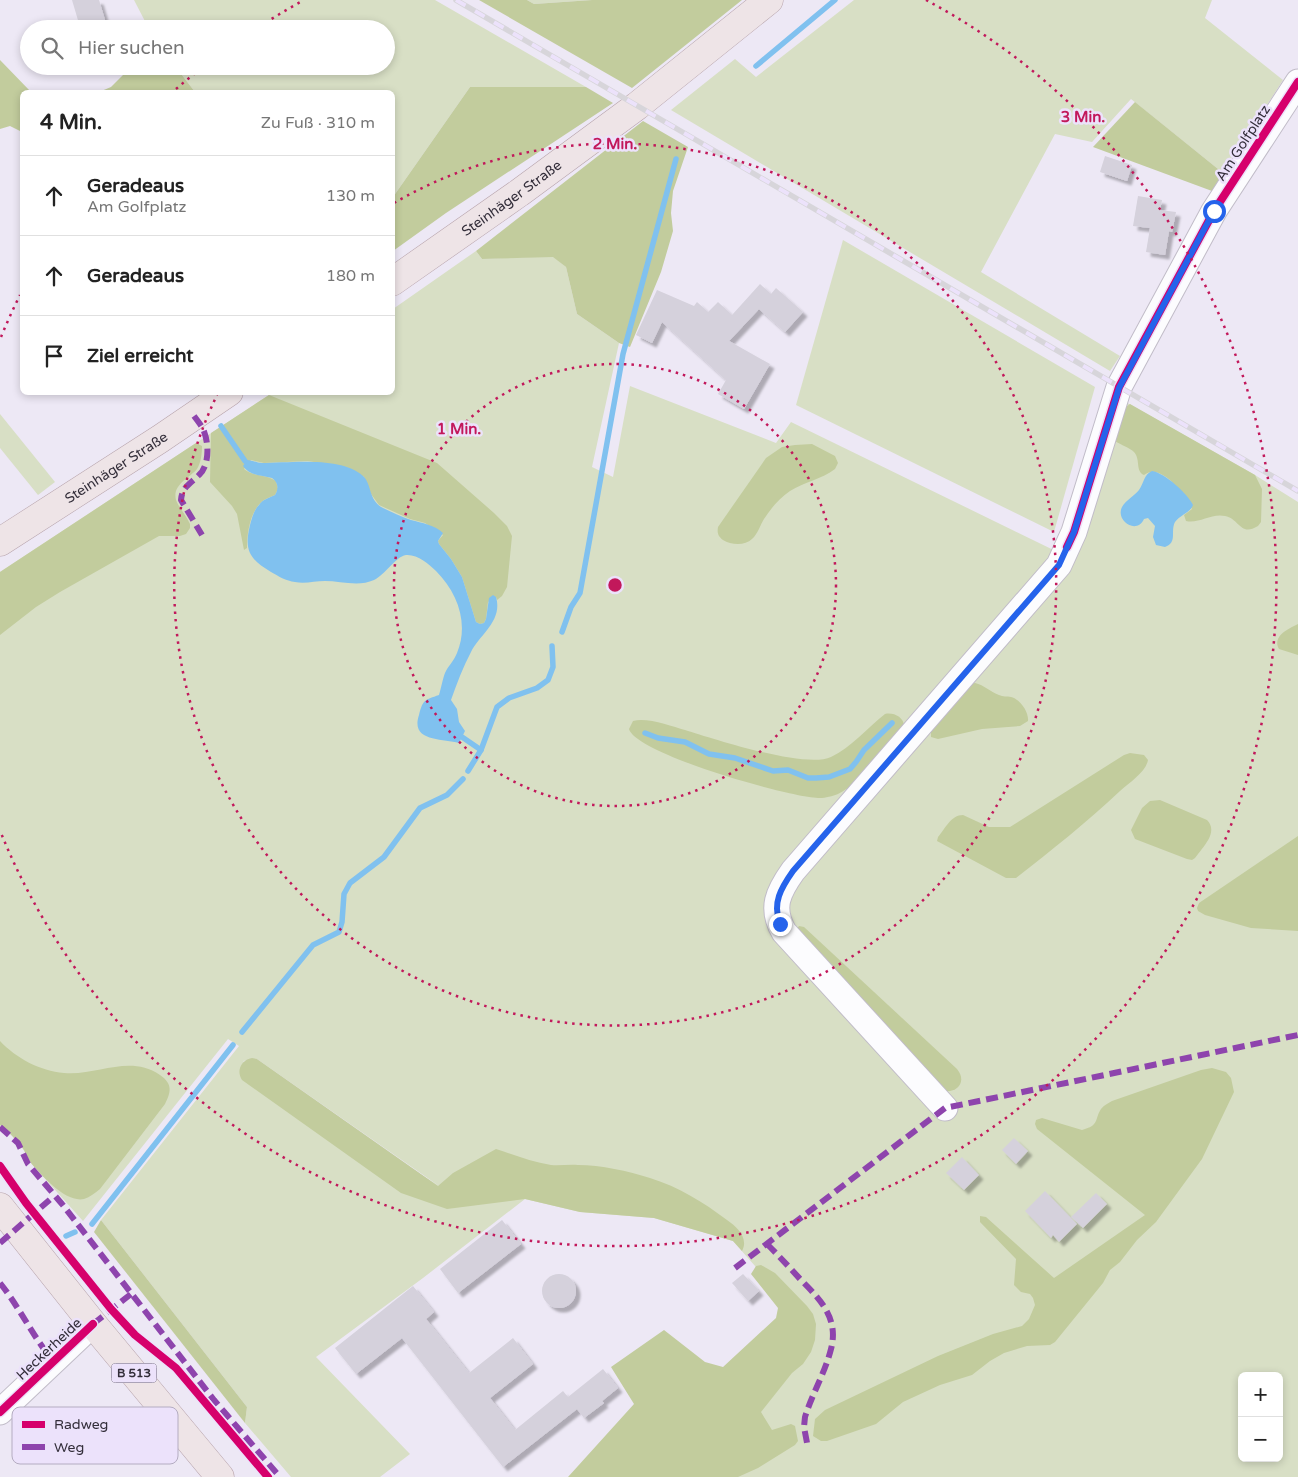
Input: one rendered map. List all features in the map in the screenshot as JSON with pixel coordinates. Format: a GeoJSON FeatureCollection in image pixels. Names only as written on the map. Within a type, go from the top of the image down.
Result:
{"type":"FeatureCollection","features":[{"type":"Feature","properties":{"kind":"main road","name":"Steinhäger Straße"},"geometry":{"type":"LineString","coordinates":[[395,280],[637,106],[769,0]]}},
{"type":"Feature","properties":{"kind":"main road","name":"Steinhäger Straße"},"geometry":{"type":"LineString","coordinates":[[0,542],[225,395]]}},
{"type":"Feature","properties":{"kind":"main road","name":"B 513"},"geometry":{"type":"LineString","coordinates":[[0,1207],[162,1407]]}},
{"type":"Feature","properties":{"kind":"main road","name":"B 513"},"geometry":{"type":"LineString","coordinates":[[178,1426],[220,1477]]}},
{"type":"Feature","properties":{"kind":"street","name":"Am Golfplatz"},"geometry":{"type":"LineString","coordinates":[[945,1108],[784,932],[777,917],[778,896],[793,871],[1059,565],[1074,532],[1119,388],[1214,211],[1298,82]]}},
{"type":"Feature","properties":{"kind":"street","name":"Heckerheide"},"geometry":{"type":"LineString","coordinates":[[0,1412],[93,1324]]}},
{"type":"Feature","properties":{"kind":"green space"},"geometry":{"type":"Polygon","coordinates":[[[134,0],[435,0],[586,87],[470,87],[395,194],[395,90],[193,90],[182,75],[395,75],[395,20],[144,20],[134,0]]]}},
{"type":"Feature","properties":{"kind":"green space"},"geometry":{"type":"Polygon","coordinates":[[[479,0],[527,0],[534,4],[592,0],[742,0],[632,88],[479,0]]]}},
{"type":"Feature","properties":{"kind":"green space"},"geometry":{"type":"Polygon","coordinates":[[[527,0],[592,0],[534,4],[527,0]]]}},
{"type":"Feature","properties":{"kind":"green space"},"geometry":{"type":"Polygon","coordinates":[[[854,0],[1212,0],[1205,18],[1283,80],[1223,173],[1131,99],[1092,142],[1055,134],[981,272],[1120,356],[1110,371],[671,110],[735,59],[756,77],[854,0]]]}},
{"type":"Feature","properties":{"kind":"green space"},"geometry":{"type":"Polygon","coordinates":[[[0,60],[29,90],[20,90],[20,131],[10,126],[0,129],[0,60]]]}},
{"type":"Feature","properties":{"kind":"green space"},"geometry":{"type":"Polygon","coordinates":[[[123,75],[182,75],[193,90],[104,90],[111,87],[123,75]]]}},
{"type":"Feature","properties":{"kind":"green space"},"geometry":{"type":"Polygon","coordinates":[[[470,87],[586,87],[613,103],[446,213],[395,250],[395,194],[470,87]]]}},
{"type":"Feature","properties":{"kind":"green space"},"geometry":{"type":"Polygon","coordinates":[[[1135,102],[1223,173],[1212,191],[1093,147],[1135,102]]]}},
{"type":"Feature","properties":{"kind":"green space"},"geometry":{"type":"Polygon","coordinates":[[[643,121],[688,147],[673,191],[671,213],[673,231],[661,272],[630,347],[619,343],[577,314],[566,267],[553,257],[482,259],[476,251],[643,121]]]}},
{"type":"Feature","properties":{"kind":"green space"},"geometry":{"type":"Polygon","coordinates":[[[843,240],[1095,387],[1054,532],[796,405],[843,240]]]}},
{"type":"Feature","properties":{"kind":"green space"},"geometry":{"type":"Polygon","coordinates":[[[476,251],[482,259],[553,256],[566,267],[577,314],[619,343],[592,467],[613,477],[630,386],[776,443],[791,422],[1072,559],[1124,401],[1255,475],[1298,502],[1298,1477],[667,1477],[798,1353],[770,1283],[733,1241],[654,1218],[580,1212],[525,1199],[423,1278],[316,1357],[410,1454],[380,1477],[291,1477],[245,1423],[247,1407],[101,1220],[239,1046],[228,1039],[83,1221],[30,1162],[13,1136],[0,1125],[0,572],[269,395],[395,395],[395,308],[476,251]],[[257,1059],[243,1061],[439,1186],[257,1059]]]}},
{"type":"Feature","properties":{"kind":"green space"},"geometry":{"type":"Polygon","coordinates":[[[269,395],[437,463],[507,526],[512,536],[507,587],[502,596],[497,600],[496,597],[488,602],[484,623],[476,622],[462,577],[439,544],[438,541],[443,535],[425,523],[410,519],[379,505],[371,494],[364,477],[348,468],[308,461],[264,463],[251,460],[244,469],[276,481],[278,489],[275,495],[264,500],[255,510],[249,529],[247,548],[244,550],[237,514],[210,482],[211,433],[269,395]]]}},
{"type":"Feature","properties":{"kind":"green space"},"geometry":{"type":"Polygon","coordinates":[[[1130,404],[1255,475],[1262,489],[1261,522],[1258,526],[1247,530],[1234,520],[1220,515],[1191,522],[1186,521],[1184,515],[1192,509],[1172,482],[1161,474],[1149,472],[1144,475],[1141,473],[1134,452],[1115,441],[1121,411],[1130,404]]]}},
{"type":"Feature","properties":{"kind":"green space"},"geometry":{"type":"Polygon","coordinates":[[[0,414],[55,482],[38,495],[0,448],[0,414]]]}},
{"type":"Feature","properties":{"kind":"green space"},"geometry":{"type":"Polygon","coordinates":[[[196,443],[202,446],[197,469],[182,482],[175,494],[177,503],[190,524],[186,534],[180,536],[159,536],[60,592],[36,607],[0,635],[0,572],[196,443]]]}},
{"type":"Feature","properties":{"kind":"green space"},"geometry":{"type":"Polygon","coordinates":[[[812,444],[835,456],[838,463],[835,469],[790,491],[776,503],[756,535],[749,541],[742,544],[734,544],[721,539],[718,534],[718,527],[766,458],[782,447],[812,444]]]}},
{"type":"Feature","properties":{"kind":"green space"},"geometry":{"type":"Polygon","coordinates":[[[1298,624],[1298,655],[1279,649],[1277,644],[1279,637],[1298,624]]]}},
{"type":"Feature","properties":{"kind":"green space"},"geometry":{"type":"Polygon","coordinates":[[[975,683],[1000,696],[1018,700],[1025,710],[1028,721],[1020,726],[982,729],[938,739],[931,737],[931,731],[970,684],[975,683]]]}},
{"type":"Feature","properties":{"kind":"green space"},"geometry":{"type":"Polygon","coordinates":[[[885,714],[898,716],[904,723],[904,726],[856,782],[838,794],[822,798],[779,791],[685,762],[638,739],[629,729],[633,721],[652,721],[759,751],[781,756],[818,760],[838,753],[885,714]]]}},
{"type":"Feature","properties":{"kind":"green space"},"geometry":{"type":"Polygon","coordinates":[[[1130,753],[1144,755],[1148,760],[1141,773],[1082,825],[1016,878],[1006,878],[937,841],[938,837],[955,817],[963,815],[989,827],[1010,827],[1130,753]]]}},
{"type":"Feature","properties":{"kind":"green space"},"geometry":{"type":"Polygon","coordinates":[[[1160,800],[1207,820],[1210,825],[1211,834],[1192,860],[1135,839],[1131,830],[1142,808],[1150,801],[1160,800]]]}},
{"type":"Feature","properties":{"kind":"green space"},"geometry":{"type":"Polygon","coordinates":[[[1298,836],[1298,931],[1251,928],[1205,915],[1198,911],[1199,903],[1298,836]]]}},
{"type":"Feature","properties":{"kind":"green space"},"geometry":{"type":"Polygon","coordinates":[[[799,926],[804,927],[957,1069],[960,1073],[961,1082],[957,1088],[944,1091],[796,930],[799,926]]]}},
{"type":"Feature","properties":{"kind":"green space"},"geometry":{"type":"Polygon","coordinates":[[[0,1041],[13,1053],[29,1063],[46,1070],[77,1073],[113,1067],[137,1066],[160,1075],[169,1085],[169,1096],[165,1104],[100,1189],[90,1196],[84,1199],[77,1199],[62,1193],[41,1175],[19,1144],[0,1125],[0,1041]]]}},
{"type":"Feature","properties":{"kind":"green space"},"geometry":{"type":"Polygon","coordinates":[[[252,1058],[257,1059],[438,1186],[453,1173],[496,1149],[551,1165],[605,1167],[650,1178],[690,1196],[709,1207],[738,1229],[743,1237],[744,1246],[742,1251],[733,1241],[654,1218],[580,1212],[525,1199],[447,1209],[401,1193],[242,1080],[239,1073],[242,1063],[252,1058]]]}},
{"type":"Feature","properties":{"kind":"green space"},"geometry":{"type":"Polygon","coordinates":[[[1212,1068],[1226,1072],[1231,1078],[1234,1092],[1202,1159],[1156,1222],[1137,1240],[1120,1262],[1110,1270],[1103,1283],[1055,1342],[1050,1345],[1027,1346],[1004,1353],[972,1375],[940,1385],[903,1402],[876,1424],[827,1441],[821,1441],[813,1436],[815,1419],[825,1410],[938,1356],[993,1334],[1022,1326],[1029,1319],[1035,1305],[1030,1294],[1021,1292],[1014,1285],[1016,1259],[980,1222],[980,1216],[986,1217],[1054,1278],[1145,1215],[1037,1129],[1036,1120],[1042,1118],[1082,1130],[1092,1126],[1096,1122],[1101,1109],[1112,1101],[1201,1070],[1212,1068]]]}},
{"type":"Feature","properties":{"kind":"green space"},"geometry":{"type":"Polygon","coordinates":[[[101,1220],[247,1407],[245,1423],[94,1232],[101,1220]]]}},
{"type":"Feature","properties":{"kind":"green space"},"geometry":{"type":"Polygon","coordinates":[[[761,1265],[775,1273],[807,1306],[813,1314],[816,1324],[815,1340],[811,1352],[803,1364],[792,1373],[761,1412],[772,1430],[791,1424],[795,1426],[798,1441],[795,1445],[758,1468],[738,1477],[568,1477],[634,1404],[611,1367],[664,1330],[705,1362],[723,1367],[776,1318],[778,1308],[751,1274],[756,1266],[761,1265]]]}},
{"type":"Feature","properties":{"kind":"water"},"geometry":{"type":"Polygon","coordinates":[[[247,460],[262,463],[329,463],[353,470],[366,479],[372,496],[378,505],[411,520],[432,526],[443,533],[438,541],[439,544],[462,577],[476,622],[484,623],[489,598],[493,595],[496,597],[497,606],[494,620],[471,652],[451,700],[457,709],[459,722],[465,731],[459,743],[429,737],[419,730],[417,724],[423,703],[439,695],[445,673],[456,656],[460,642],[462,631],[459,609],[444,580],[426,563],[410,555],[402,556],[378,578],[362,583],[325,581],[299,583],[271,572],[253,558],[248,547],[248,534],[256,509],[262,501],[275,495],[277,486],[272,478],[249,472],[243,466],[247,460]]]}},
{"type":"Feature","properties":{"kind":"water"},"geometry":{"type":"Polygon","coordinates":[[[1152,471],[1175,485],[1193,505],[1190,510],[1175,522],[1173,540],[1165,547],[1156,545],[1153,537],[1155,526],[1148,518],[1144,519],[1137,526],[1132,526],[1124,521],[1121,512],[1122,507],[1139,490],[1146,476],[1152,471]]]}},
{"type":"Feature","properties":{"kind":"building"},"geometry":{"type":"Polygon","coordinates":[[[72,0],[99,0],[105,20],[78,20],[72,0]]]}},
{"type":"Feature","properties":{"kind":"building"},"geometry":{"type":"Polygon","coordinates":[[[1105,156],[1132,165],[1127,181],[1100,172],[1105,156]]]}},
{"type":"Feature","properties":{"kind":"building"},"geometry":{"type":"Polygon","coordinates":[[[1138,196],[1162,200],[1160,210],[1176,212],[1172,232],[1169,231],[1165,255],[1146,252],[1150,228],[1133,226],[1138,196]]]}},
{"type":"Feature","properties":{"kind":"building"},"geometry":{"type":"Polygon","coordinates":[[[760,284],[771,294],[776,288],[803,312],[785,332],[759,309],[729,341],[770,364],[744,409],[718,394],[726,380],[662,322],[652,343],[636,335],[657,290],[694,306],[697,302],[708,312],[718,302],[732,315],[760,284]]]}},
{"type":"Feature","properties":{"kind":"building"},"geometry":{"type":"Polygon","coordinates":[[[1014,1138],[1028,1151],[1016,1164],[1002,1150],[1014,1138]]]}},
{"type":"Feature","properties":{"kind":"building"},"geometry":{"type":"Polygon","coordinates":[[[962,1157],[979,1175],[964,1190],[946,1173],[962,1157]]]}},
{"type":"Feature","properties":{"kind":"building"},"geometry":{"type":"Polygon","coordinates":[[[1045,1191],[1077,1224],[1059,1242],[1053,1235],[1051,1238],[1025,1211],[1045,1191]]]}},
{"type":"Feature","properties":{"kind":"building"},"geometry":{"type":"Polygon","coordinates":[[[1096,1193],[1107,1204],[1083,1228],[1071,1217],[1096,1193]]]}},
{"type":"Feature","properties":{"kind":"building"},"geometry":{"type":"Polygon","coordinates":[[[502,1220],[521,1244],[458,1293],[440,1269],[502,1220]]]}},
{"type":"Feature","properties":{"kind":"building"},"geometry":{"type":"Polygon","coordinates":[[[559,1274],[571,1279],[576,1291],[571,1303],[559,1308],[547,1303],[542,1291],[547,1279],[559,1274]]]}},
{"type":"Feature","properties":{"kind":"building"},"geometry":{"type":"Polygon","coordinates":[[[743,1274],[759,1291],[748,1301],[732,1283],[743,1274]]]}},
{"type":"Feature","properties":{"kind":"building"},"geometry":{"type":"Polygon","coordinates":[[[413,1286],[434,1312],[426,1319],[469,1373],[513,1338],[533,1364],[490,1398],[515,1430],[563,1391],[568,1397],[603,1369],[618,1388],[602,1401],[604,1403],[584,1418],[577,1409],[503,1467],[402,1338],[356,1374],[335,1348],[413,1286]]]}},
{"type":"Feature","properties":{"kind":"waterway"},"geometry":{"type":"LineString","coordinates":[[756,66],[835,0]]}},
{"type":"Feature","properties":{"kind":"waterway"},"geometry":{"type":"LineString","coordinates":[[562,632],[571,607],[580,593],[623,354],[676,159]]}},
{"type":"Feature","properties":{"kind":"waterway"},"geometry":{"type":"LineString","coordinates":[[221,426],[245,461]]}},
{"type":"Feature","properties":{"kind":"waterway"},"geometry":{"type":"LineString","coordinates":[[468,771],[481,750],[497,707],[509,698],[537,688],[548,680],[553,667],[552,646]]}},
{"type":"Feature","properties":{"kind":"waterway"},"geometry":{"type":"LineString","coordinates":[[645,733],[658,738],[685,742],[709,754],[735,758],[773,771],[788,770],[808,778],[816,778],[829,777],[850,769],[864,750],[892,723]]}},
{"type":"Feature","properties":{"kind":"waterway"},"geometry":{"type":"LineString","coordinates":[[462,737],[481,750]]}},
{"type":"Feature","properties":{"kind":"waterway"},"geometry":{"type":"LineString","coordinates":[[242,1032],[313,945],[339,932],[342,922],[344,894],[350,883],[384,857],[420,808],[447,795],[463,779]]}},
{"type":"Feature","properties":{"kind":"waterway"},"geometry":{"type":"LineString","coordinates":[[92,1224],[233,1045]]}},
{"type":"Feature","properties":{"kind":"waterway"},"geometry":{"type":"LineString","coordinates":[[66,1236],[75,1232]]}},
{"type":"Feature","properties":{"kind":"railway"},"geometry":{"type":"LineString","coordinates":[[456,0],[1298,491]]}},
{"type":"Feature","properties":{"kind":"marked path"},"geometry":{"type":"LineString","coordinates":[[194,416],[205,434],[207,459],[203,471],[185,489],[181,500],[202,535]]}},
{"type":"Feature","properties":{"kind":"marked path"},"geometry":{"type":"LineString","coordinates":[[735,1268],[945,1108],[1298,1035]]}},
{"type":"Feature","properties":{"kind":"marked path"},"geometry":{"type":"LineString","coordinates":[[0,1127],[18,1143],[28,1164],[62,1204],[214,1400],[280,1477]]}},
{"type":"Feature","properties":{"kind":"marked path"},"geometry":{"type":"LineString","coordinates":[[0,1243],[54,1196]]}},
{"type":"Feature","properties":{"kind":"marked path"},"geometry":{"type":"LineString","coordinates":[[767,1244],[821,1303],[830,1319],[832,1328],[831,1349],[805,1417],[804,1427],[808,1448]]}},
{"type":"Feature","properties":{"kind":"marked path"},"geometry":{"type":"LineString","coordinates":[[0,1283],[54,1362]]}},
{"type":"Feature","properties":{"kind":"marked path"},"geometry":{"type":"LineString","coordinates":[[93,1324],[131,1294]]}},
{"type":"Feature","properties":{"kind":"cycle path"},"geometry":{"type":"LineString","coordinates":[[1067,547],[1074,532],[1119,387],[1214,211],[1298,82]]}},
{"type":"Feature","properties":{"kind":"cycle path"},"geometry":{"type":"LineString","coordinates":[[0,1166],[26,1203],[111,1309],[135,1335],[176,1368],[268,1477]]}},
{"type":"Feature","properties":{"kind":"cycle path"},"geometry":{"type":"LineString","coordinates":[[0,1412],[93,1324]]}},
{"type":"Feature","properties":{"kind":"route"},"geometry":{"type":"LineString","coordinates":[[780,924],[776,911],[778,896],[786,880],[1059,565],[1074,532],[1119,388],[1214,211]]}}]}
